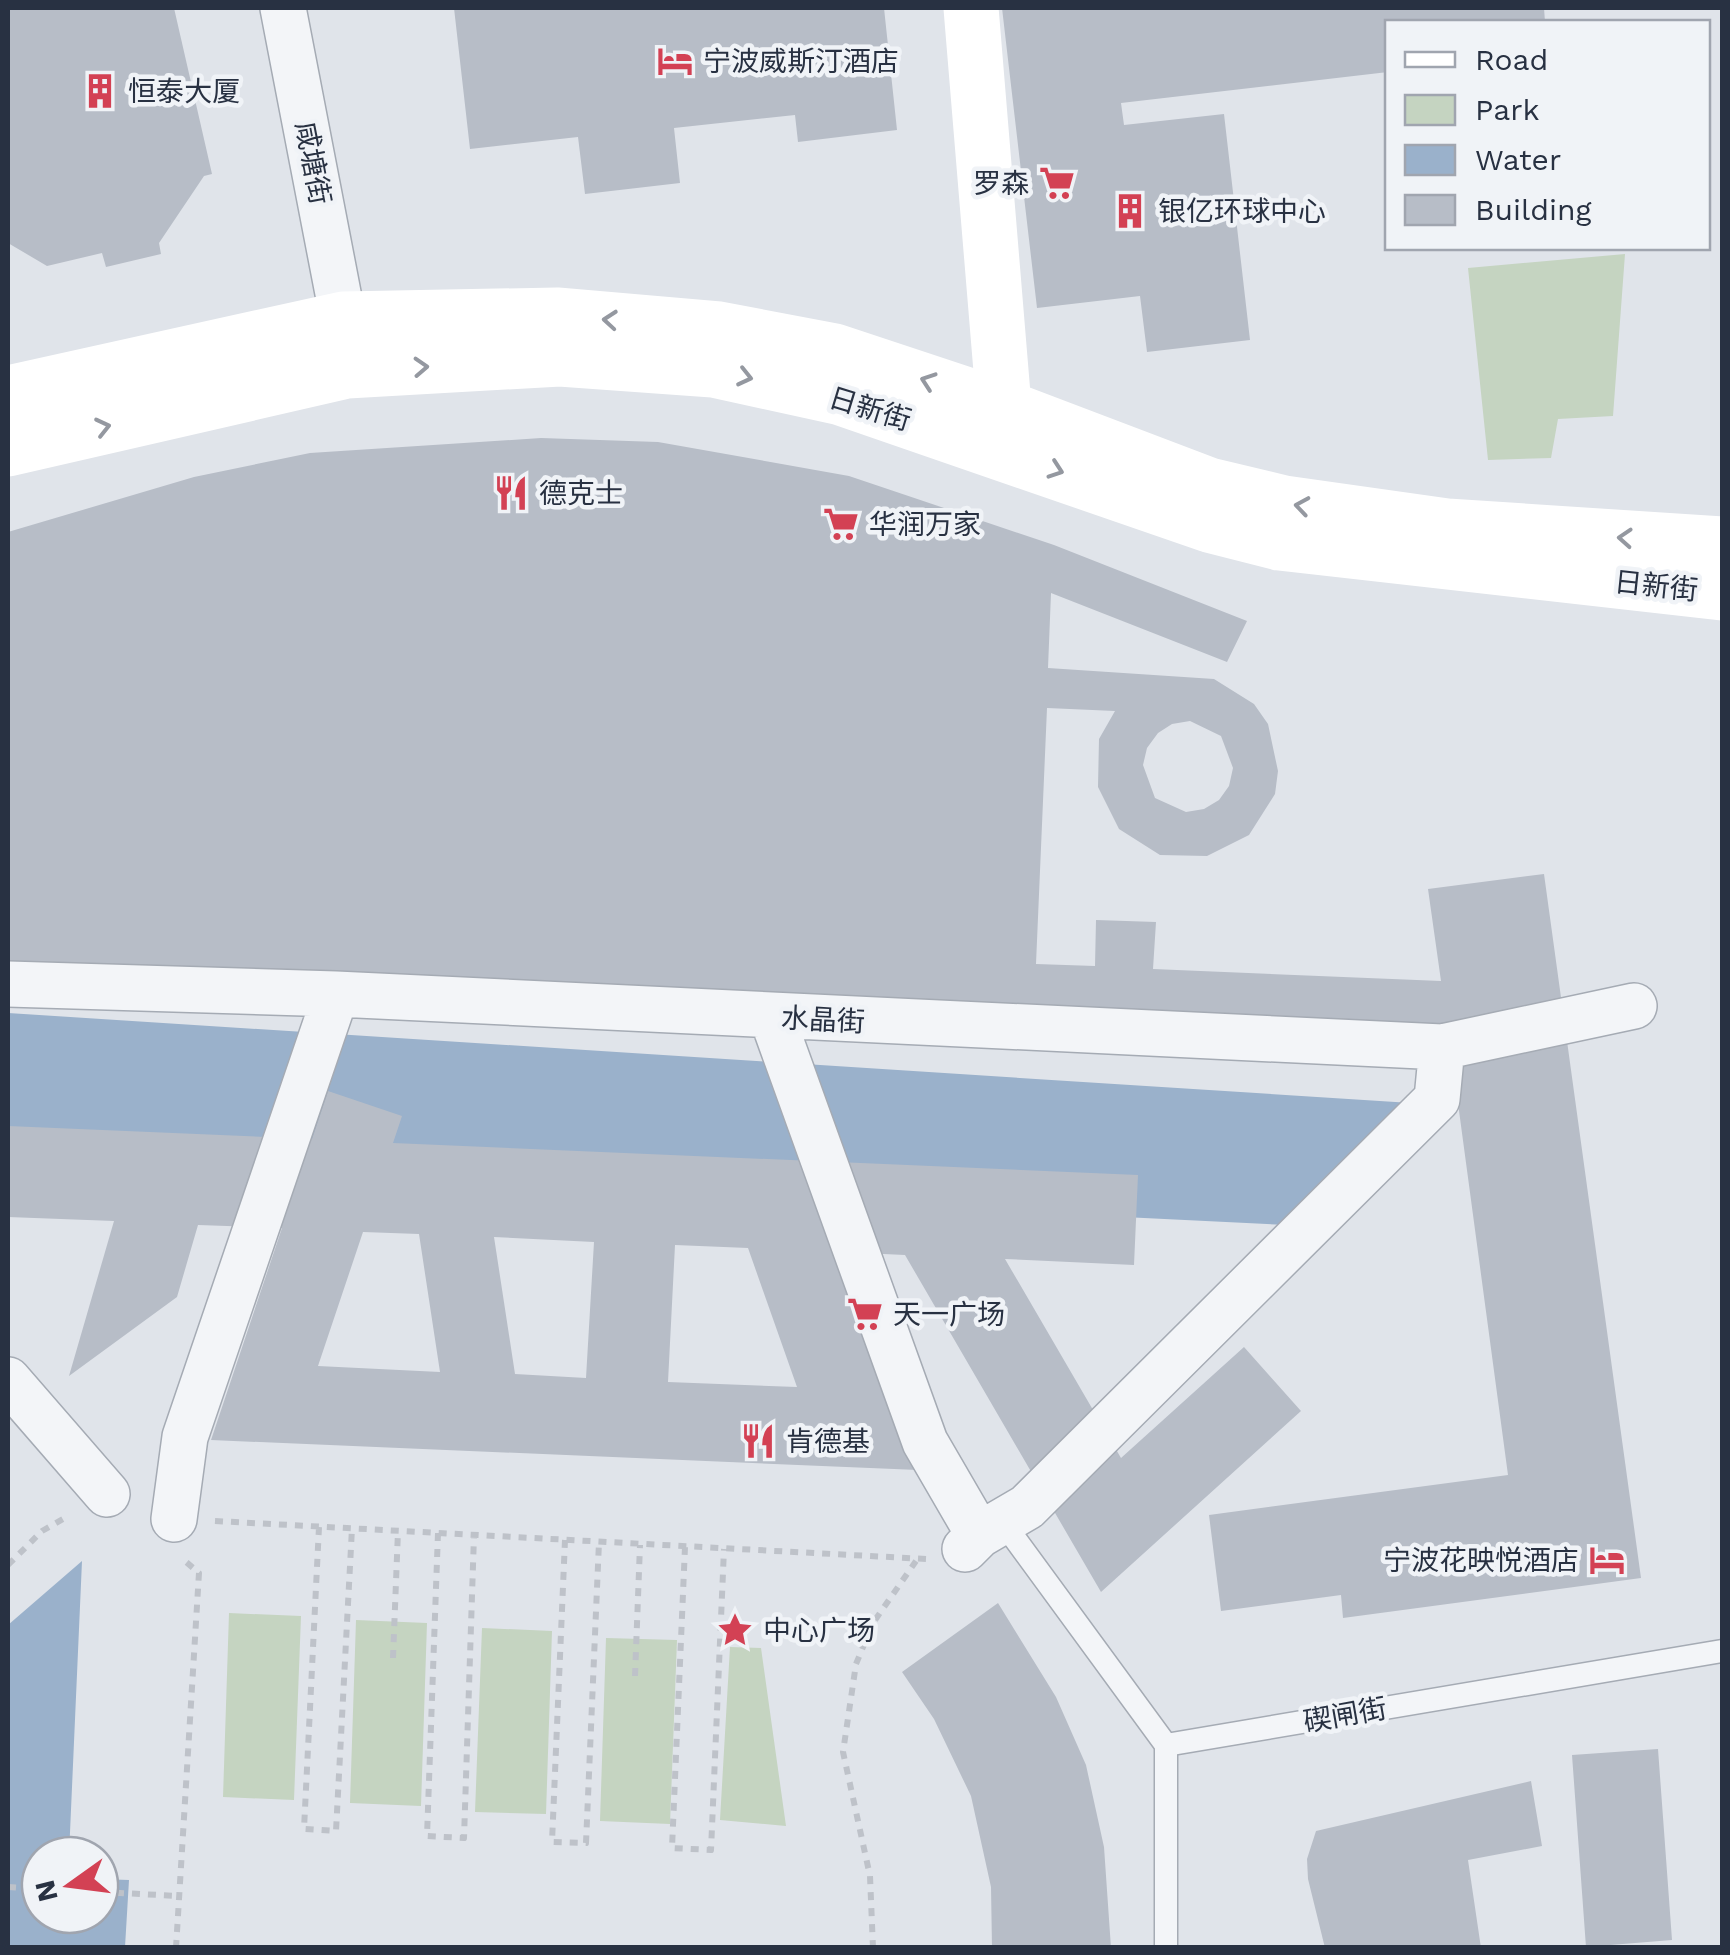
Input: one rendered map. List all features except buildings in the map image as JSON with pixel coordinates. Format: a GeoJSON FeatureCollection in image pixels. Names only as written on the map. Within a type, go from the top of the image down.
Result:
{"type":"FeatureCollection","features":[{"type":"Feature","properties":{"kind":"street","name":"咸塘街"},"geometry":{"type":"LineString","coordinates":[[283,8],[342,320]]}},
{"type":"Feature","properties":{"kind":"street"},"geometry":{"type":"LineString","coordinates":[[970,8],[1004,408]]}},
{"type":"Feature","properties":{"kind":"street","name":"日新街"},"geometry":{"type":"LineString","coordinates":[[8,393],[342,320],[557,315],[719,329],[835,351],[1004,408],[1209,485],[1284,503],[1447,526],[1722,544]]}},
{"type":"Feature","properties":{"kind":"street","name":"日新街"},"geometry":{"type":"LineString","coordinates":[[8,449],[347,371],[560,359],[713,370],[841,398],[1209,525],[1279,544],[1722,593]]}},
{"type":"Feature","properties":{"kind":"street","name":"水晶街"},"geometry":{"type":"LineString","coordinates":[[8,984],[330,1011],[780,1038],[1442,1047],[1634,1006]]}},
{"type":"Feature","properties":{"kind":"street"},"geometry":{"type":"LineString","coordinates":[[174,1535],[185,1437],[330,1011]]}},
{"type":"Feature","properties":{"kind":"street"},"geometry":{"type":"LineString","coordinates":[[780,1038],[926,1442],[982,1535],[1027,1507],[1438,1099],[1442,1047]]}},
{"type":"Feature","properties":{"kind":"street"},"geometry":{"type":"LineString","coordinates":[[8,1380],[107,1494]]}},
{"type":"Feature","properties":{"kind":"lane"},"geometry":{"type":"LineString","coordinates":[[982,1535],[1166,1745],[1166,1948]]}},
{"type":"Feature","properties":{"kind":"lane","name":"碶闸街"},"geometry":{"type":"LineString","coordinates":[[1166,1745],[1722,1651]]}},
{"type":"Feature","properties":{"kind":"path"},"geometry":{"type":"LineString","coordinates":[[318,1527],[304,1830],[336,1831],[352,1528]]}},
{"type":"Feature","properties":{"kind":"path"},"geometry":{"type":"LineString","coordinates":[[174,1535],[352,1528],[916,1561],[872,1623],[856,1664],[843,1752],[870,1876],[873,1948]]}},
{"type":"Feature","properties":{"kind":"path"},"geometry":{"type":"LineString","coordinates":[[394,1658],[398,1531]]}},
{"type":"Feature","properties":{"kind":"path"},"geometry":{"type":"LineString","coordinates":[[438,1534],[427,1836],[464,1838],[474,1535]]}},
{"type":"Feature","properties":{"kind":"path"},"geometry":{"type":"LineString","coordinates":[[174,1535],[200,1574],[176,1948]]}},
{"type":"Feature","properties":{"kind":"path"},"geometry":{"type":"LineString","coordinates":[[565,1540],[552,1842],[586,1843],[599,1542]]}},
{"type":"Feature","properties":{"kind":"path"},"geometry":{"type":"LineString","coordinates":[[635,1676],[640,1544]]}},
{"type":"Feature","properties":{"kind":"path"},"geometry":{"type":"LineString","coordinates":[[685,1548],[672,1848],[712,1850],[724,1550]]}},
{"type":"Feature","properties":{"kind":"path"},"geometry":{"type":"LineString","coordinates":[[120,1893],[179,1896]]}},
{"type":"Feature","properties":{"kind":"green space"},"geometry":{"type":"Polygon","coordinates":[[[1625,254],[1613,416],[1558,419],[1551,458],[1488,460],[1468,268],[1625,254]]]}},
{"type":"Feature","properties":{"kind":"green space"},"geometry":{"type":"Polygon","coordinates":[[[229,1613],[301,1616],[294,1800],[223,1797],[229,1613]]]}},
{"type":"Feature","properties":{"kind":"green space"},"geometry":{"type":"Polygon","coordinates":[[[356,1620],[427,1623],[421,1806],[350,1803],[356,1620]]]}},
{"type":"Feature","properties":{"kind":"green space"},"geometry":{"type":"Polygon","coordinates":[[[482,1628],[552,1631],[546,1814],[475,1812],[482,1628]]]}},
{"type":"Feature","properties":{"kind":"green space"},"geometry":{"type":"Polygon","coordinates":[[[606,1638],[677,1640],[670,1824],[600,1821],[606,1638]]]}},
{"type":"Feature","properties":{"kind":"green space"},"geometry":{"type":"Polygon","coordinates":[[[730,1647],[761,1648],[786,1826],[720,1820],[730,1647]]]}},
{"type":"Feature","properties":{"kind":"water"},"geometry":{"type":"Polygon","coordinates":[[[8,1013],[1411,1103],[1288,1225],[8,1163],[8,1013]]]}},
{"type":"Feature","properties":{"kind":"water"},"geometry":{"type":"Polygon","coordinates":[[[82,1561],[70,1835],[20,1835],[20,1935],[120,1935],[120,1880],[129,1880],[125,1947],[8,1947],[8,1625],[82,1561]]]}},
{"type":"Feature","properties":{"kind":"place","name":"宁波威斯汀酒店"},"geometry":{"type":"Point","coordinates":[675,61]}},
{"type":"Feature","properties":{"kind":"place","name":"恒泰大厦"},"geometry":{"type":"Point","coordinates":[100,91]}},
{"type":"Feature","properties":{"kind":"place","name":"罗森"},"geometry":{"type":"Point","coordinates":[1057,183]}},
{"type":"Feature","properties":{"kind":"place","name":"银亿环球中心"},"geometry":{"type":"Point","coordinates":[1130,211]}},
{"type":"Feature","properties":{"kind":"place","name":"德克士"},"geometry":{"type":"Point","coordinates":[511,493]}},
{"type":"Feature","properties":{"kind":"place","name":"华润万家"},"geometry":{"type":"Point","coordinates":[841,524]}},
{"type":"Feature","properties":{"kind":"place","name":"天一广场"},"geometry":{"type":"Point","coordinates":[865,1314]}},
{"type":"Feature","properties":{"kind":"place","name":"肯德基"},"geometry":{"type":"Point","coordinates":[758,1441]}},
{"type":"Feature","properties":{"kind":"place","name":"宁波花映悦酒店"},"geometry":{"type":"Point","coordinates":[1607,1560]}},
{"type":"Feature","properties":{"kind":"place","name":"中心广场"},"geometry":{"type":"Point","coordinates":[735,1630]}}]}
